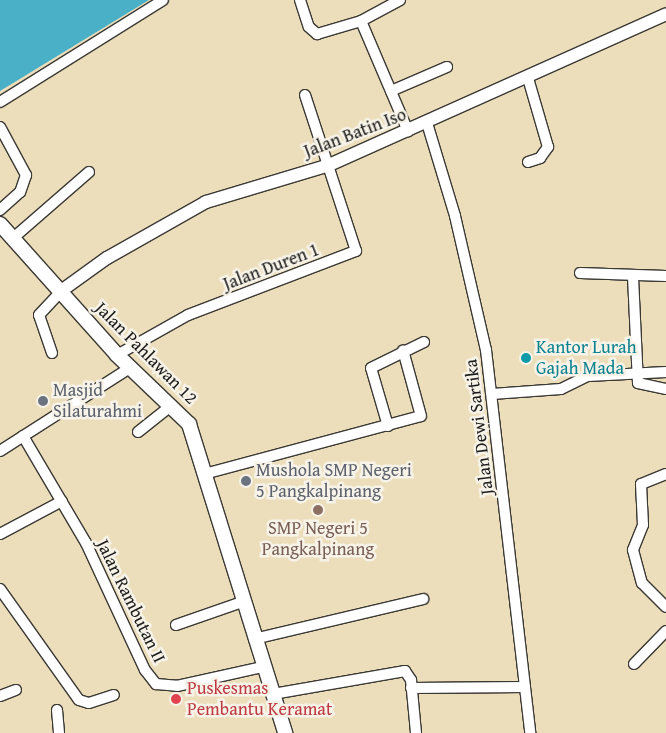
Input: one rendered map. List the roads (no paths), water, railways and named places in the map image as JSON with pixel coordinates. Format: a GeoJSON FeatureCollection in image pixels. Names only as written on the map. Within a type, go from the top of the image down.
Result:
{"type":"FeatureCollection","features":[{"type":"Feature","properties":{"kind":"main road","name":"Jalan Pahlawan 12"},"geometry":{"type":"LineString","coordinates":[[0,224],[61,290],[117,355],[172,405],[192,429],[208,473],[242,602],[285,733]]}},
{"type":"Feature","properties":{"kind":"street"},"geometry":{"type":"LineString","coordinates":[[0,102],[163,0]]}},
{"type":"Feature","properties":{"kind":"street"},"geometry":{"type":"LineString","coordinates":[[300,0],[309,27],[317,34],[361,21],[400,0]]}},
{"type":"Feature","properties":{"kind":"street","name":"Jalan Batin Iso"},"geometry":{"type":"LineString","coordinates":[[61,290],[106,258],[206,202],[329,165],[528,78],[666,14]]}},
{"type":"Feature","properties":{"kind":"street"},"geometry":{"type":"LineString","coordinates":[[361,21],[408,131]]}},
{"type":"Feature","properties":{"kind":"street"},"geometry":{"type":"LineString","coordinates":[[391,91],[447,67]]}},
{"type":"Feature","properties":{"kind":"street"},"geometry":{"type":"LineString","coordinates":[[528,78],[548,147],[540,158],[528,162]]}},
{"type":"Feature","properties":{"kind":"street","name":"Jalan Duren 1"},"geometry":{"type":"LineString","coordinates":[[117,355],[188,315],[353,254],[357,244],[305,95]]}},
{"type":"Feature","properties":{"kind":"street","name":"Jalan Dewi Sartika"},"geometry":{"type":"LineString","coordinates":[[426,123],[472,279],[492,394],[530,733]]}},
{"type":"Feature","properties":{"kind":"street"},"geometry":{"type":"LineString","coordinates":[[0,127],[26,175],[20,192],[0,210]]}},
{"type":"Feature","properties":{"kind":"street"},"geometry":{"type":"LineString","coordinates":[[12,239],[89,172]]}},
{"type":"Feature","properties":{"kind":"street"},"geometry":{"type":"LineString","coordinates":[[580,274],[633,277],[666,276]]}},
{"type":"Feature","properties":{"kind":"street"},"geometry":{"type":"LineString","coordinates":[[633,277],[636,373],[640,386],[666,389]]}},
{"type":"Feature","properties":{"kind":"street"},"geometry":{"type":"LineString","coordinates":[[52,353],[39,315],[61,290]]}},
{"type":"Feature","properties":{"kind":"street"},"geometry":{"type":"LineString","coordinates":[[388,426],[371,368],[403,350],[424,342]]}},
{"type":"Feature","properties":{"kind":"street"},"geometry":{"type":"LineString","coordinates":[[208,473],[388,426],[421,415],[403,350]]}},
{"type":"Feature","properties":{"kind":"street"},"geometry":{"type":"LineString","coordinates":[[1,447],[23,436],[130,368]]}},
{"type":"Feature","properties":{"kind":"street"},"geometry":{"type":"LineString","coordinates":[[492,394],[561,389],[588,376],[666,372]]}},
{"type":"Feature","properties":{"kind":"street"},"geometry":{"type":"LineString","coordinates":[[138,432],[172,405]]}},
{"type":"Feature","properties":{"kind":"street","name":"Jalan Rambutan II"},"geometry":{"type":"LineString","coordinates":[[23,436],[62,501],[156,684],[177,686],[263,667]]}},
{"type":"Feature","properties":{"kind":"street"},"geometry":{"type":"LineString","coordinates":[[666,474],[641,484],[644,525],[633,550],[642,582],[666,607]]}},
{"type":"Feature","properties":{"kind":"street"},"geometry":{"type":"LineString","coordinates":[[0,534],[62,501]]}},
{"type":"Feature","properties":{"kind":"street"},"geometry":{"type":"LineString","coordinates":[[0,589],[79,700],[89,703],[114,695]]}},
{"type":"Feature","properties":{"kind":"street"},"geometry":{"type":"LineString","coordinates":[[254,640],[423,599]]}},
{"type":"Feature","properties":{"kind":"street"},"geometry":{"type":"LineString","coordinates":[[176,625],[242,602]]}},
{"type":"Feature","properties":{"kind":"street"},"geometry":{"type":"LineString","coordinates":[[634,664],[666,631]]}},
{"type":"Feature","properties":{"kind":"street"},"geometry":{"type":"LineString","coordinates":[[273,694],[401,671],[410,676],[416,733]]}},
{"type":"Feature","properties":{"kind":"street"},"geometry":{"type":"LineString","coordinates":[[411,688],[525,687]]}},
{"type":"Feature","properties":{"kind":"street"},"geometry":{"type":"LineString","coordinates":[[0,696],[16,690]]}},
{"type":"Feature","properties":{"kind":"street"},"geometry":{"type":"LineString","coordinates":[[57,710],[59,733]]}},
{"type":"Feature","properties":{"kind":"water"},"geometry":{"type":"Polygon","coordinates":[[[0,0],[149,0],[0,91],[0,0]]]}},
{"type":"Feature","properties":{"kind":"place","name":"Kantor Lurah Gajah Mada"},"geometry":{"type":"Point","coordinates":[526,358]}},
{"type":"Feature","properties":{"kind":"place","name":"Masjid Silaturahmi"},"geometry":{"type":"Point","coordinates":[43,401]}},
{"type":"Feature","properties":{"kind":"place","name":"Mushola SMP Negeri 5 Pangkalpinang"},"geometry":{"type":"Point","coordinates":[246,481]}},
{"type":"Feature","properties":{"kind":"place","name":"SMP Negeri 5 Pangkalpinang"},"geometry":{"type":"Point","coordinates":[318,510]}},
{"type":"Feature","properties":{"kind":"place","name":"Puskesmas Pembantu Keramat"},"geometry":{"type":"Point","coordinates":[176,699]}}]}
